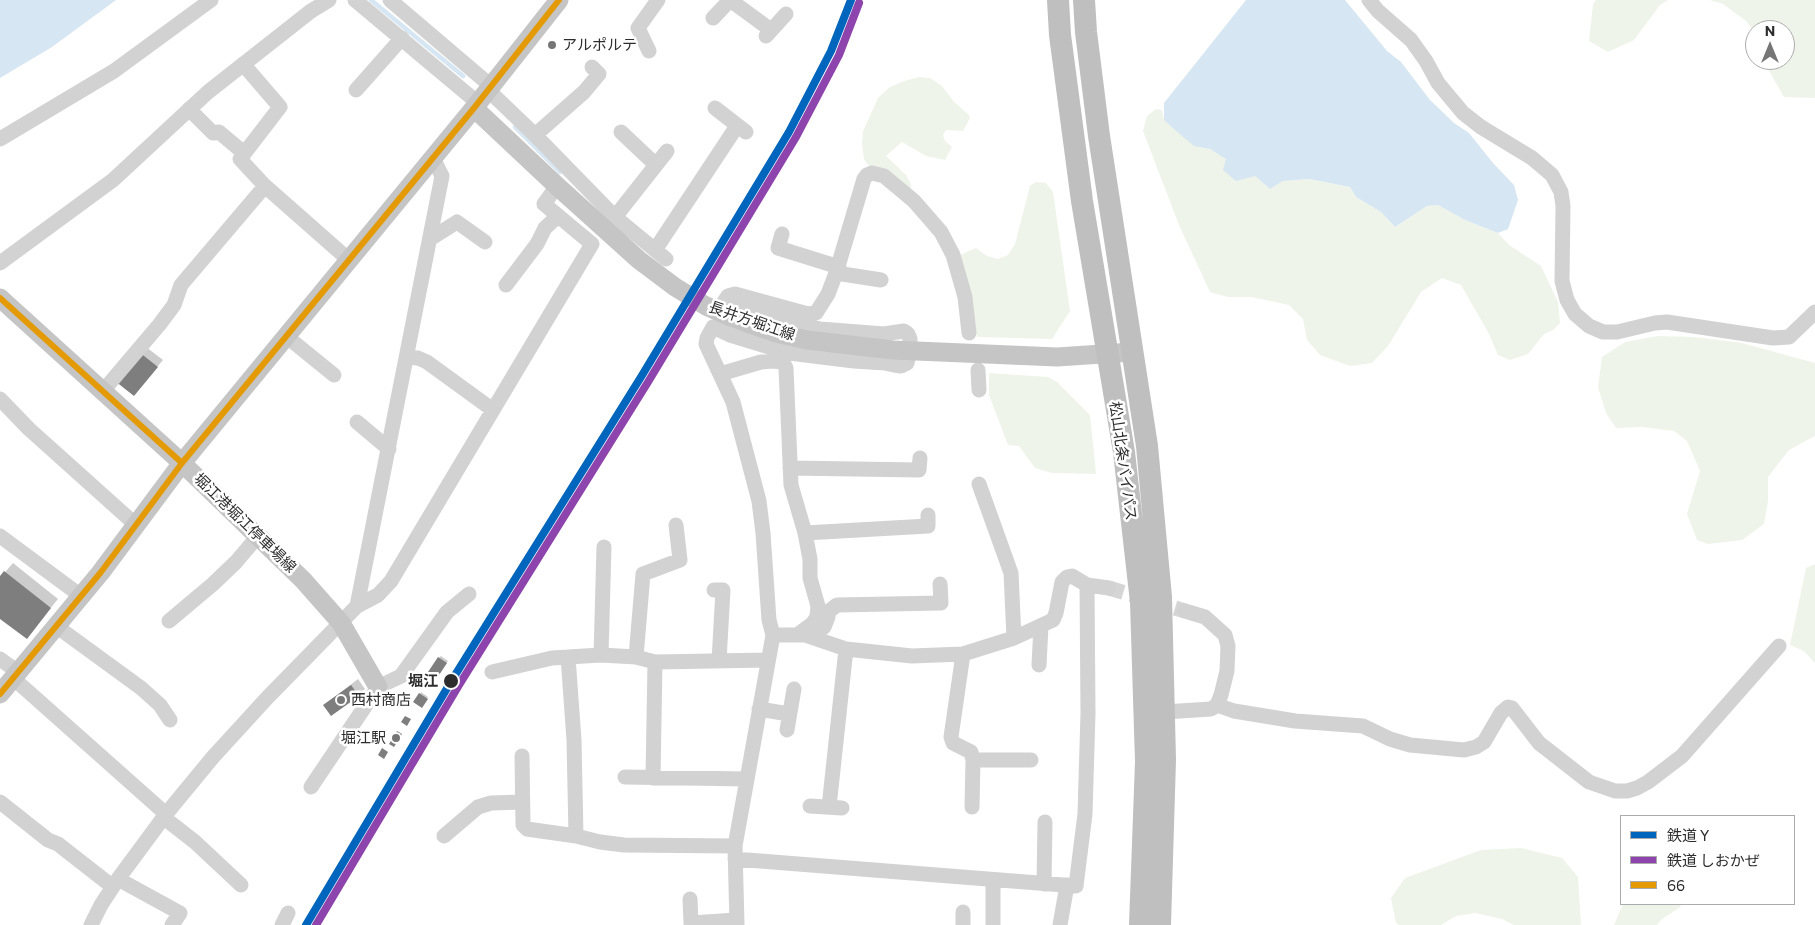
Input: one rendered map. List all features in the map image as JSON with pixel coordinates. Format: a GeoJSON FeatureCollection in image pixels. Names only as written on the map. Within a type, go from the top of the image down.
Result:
{"type":"FeatureCollection","features":[{"type":"Feature","properties":{"kind":"highway","name":"松山北条バイパス"},"geometry":{"type":"LineString","coordinates":[[1058,0],[1060,35],[1082,201],[1124,452],[1141,602],[1146,762],[1140,925]]}},
{"type":"Feature","properties":{"kind":"highway","name":"松山北条バイパス"},"geometry":{"type":"LineString","coordinates":[[1084,0],[1086,32],[1099,136],[1147,446],[1161,597],[1165,760],[1160,925]]}},
{"type":"Feature","properties":{"kind":"main road"},"geometry":{"type":"LineString","coordinates":[[0,694],[81,596],[182,463],[483,97],[559,0]]}},
{"type":"Feature","properties":{"kind":"main road","name":"長井方堀江線"},"geometry":{"type":"LineString","coordinates":[[483,97],[557,186],[639,260],[676,288],[706,306],[729,310],[776,333],[807,340],[910,351],[1057,357],[1132,352]]}},
{"type":"Feature","properties":{"kind":"main road","name":"堀江港堀江停車場線"},"geometry":{"type":"LineString","coordinates":[[0,298],[182,463],[303,580],[341,622],[378,687]]}},
{"type":"Feature","properties":{"kind":"street"},"geometry":{"type":"LineString","coordinates":[[0,139],[114,71],[211,0]]}},
{"type":"Feature","properties":{"kind":"street"},"geometry":{"type":"LineString","coordinates":[[0,263],[113,180],[189,109],[243,64],[311,11],[329,0]]}},
{"type":"Feature","properties":{"kind":"street"},"geometry":{"type":"LineString","coordinates":[[355,0],[402,38],[535,135],[615,217],[661,255],[741,129],[715,108]]}},
{"type":"Feature","properties":{"kind":"street"},"geometry":{"type":"LineString","coordinates":[[390,0],[483,97]]}},
{"type":"Feature","properties":{"kind":"street"},"geometry":{"type":"LineString","coordinates":[[649,51],[638,28],[658,0]]}},
{"type":"Feature","properties":{"kind":"street"},"geometry":{"type":"LineString","coordinates":[[713,18],[730,0],[769,33],[786,14]]}},
{"type":"Feature","properties":{"kind":"street"},"geometry":{"type":"LineString","coordinates":[[1369,0],[1378,11],[1411,40],[1438,83],[1464,114],[1481,127],[1532,158],[1552,175],[1561,192],[1563,206],[1562,281],[1566,300],[1575,314],[1589,326],[1603,332],[1618,332],[1667,322],[1781,338],[1788,337],[1815,312]]}},
{"type":"Feature","properties":{"kind":"street"},"geometry":{"type":"LineString","coordinates":[[356,90],[402,38]]}},
{"type":"Feature","properties":{"kind":"street"},"geometry":{"type":"LineString","coordinates":[[243,64],[280,107],[240,159],[265,186],[349,260]]}},
{"type":"Feature","properties":{"kind":"street"},"geometry":{"type":"LineString","coordinates":[[535,135],[584,92],[599,74],[592,67]]}},
{"type":"Feature","properties":{"kind":"street"},"geometry":{"type":"LineString","coordinates":[[189,109],[214,133],[219,132],[244,154]]}},
{"type":"Feature","properties":{"kind":"street"},"geometry":{"type":"LineString","coordinates":[[621,132],[656,165]]}},
{"type":"Feature","properties":{"kind":"street"},"geometry":{"type":"LineString","coordinates":[[615,217],[667,151]]}},
{"type":"Feature","properties":{"kind":"street"},"geometry":{"type":"LineString","coordinates":[[357,606],[442,176],[433,158]]}},
{"type":"Feature","properties":{"kind":"street"},"geometry":{"type":"LineString","coordinates":[[690,899],[691,923],[736,922],[735,853],[772,635],[769,620],[759,501],[733,402],[706,344],[707,338],[729,310],[728,296],[735,294],[808,314],[816,313],[828,294],[837,270],[864,178],[872,173],[884,176],[914,201],[941,232],[954,255],[965,297],[969,333]]}},
{"type":"Feature","properties":{"kind":"street"},"geometry":{"type":"LineString","coordinates":[[103,391],[174,305],[181,285],[265,186]]}},
{"type":"Feature","properties":{"kind":"street"},"geometry":{"type":"LineString","coordinates":[[91,925],[115,883],[164,816],[213,757],[267,698],[357,606],[378,595],[390,581],[592,244],[544,204],[557,186]]}},
{"type":"Feature","properties":{"kind":"street"},"geometry":{"type":"LineString","coordinates":[[506,285],[537,244],[545,228],[558,216]]}},
{"type":"Feature","properties":{"kind":"street"},"geometry":{"type":"LineString","coordinates":[[430,239],[457,222],[485,242]]}},
{"type":"Feature","properties":{"kind":"street"},"geometry":{"type":"LineString","coordinates":[[782,234],[778,248],[837,270],[881,280]]}},
{"type":"Feature","properties":{"kind":"street"},"geometry":{"type":"LineString","coordinates":[[713,328],[789,353],[854,361],[885,362],[901,366],[907,363],[910,351]]}},
{"type":"Feature","properties":{"kind":"street"},"geometry":{"type":"LineString","coordinates":[[286,336],[334,375]]}},
{"type":"Feature","properties":{"kind":"street"},"geometry":{"type":"LineString","coordinates":[[407,357],[418,358],[427,362],[493,410]]}},
{"type":"Feature","properties":{"kind":"street"},"geometry":{"type":"LineString","coordinates":[[720,374],[761,362],[783,362],[786,368],[790,485],[805,533],[810,559],[810,578],[818,606],[817,617],[804,636]]}},
{"type":"Feature","properties":{"kind":"street"},"geometry":{"type":"LineString","coordinates":[[978,370],[979,390]]}},
{"type":"Feature","properties":{"kind":"street"},"geometry":{"type":"LineString","coordinates":[[0,399],[30,429],[136,525]]}},
{"type":"Feature","properties":{"kind":"street"},"geometry":{"type":"LineString","coordinates":[[357,422],[389,449]]}},
{"type":"Feature","properties":{"kind":"street"},"geometry":{"type":"LineString","coordinates":[[790,468],[919,470],[920,458]]}},
{"type":"Feature","properties":{"kind":"street"},"geometry":{"type":"LineString","coordinates":[[980,484],[1011,572],[1014,638]]}},
{"type":"Feature","properties":{"kind":"street"},"geometry":{"type":"LineString","coordinates":[[805,533],[928,526],[928,515]]}},
{"type":"Feature","properties":{"kind":"street"},"geometry":{"type":"LineString","coordinates":[[636,657],[642,574],[680,560],[676,525]]}},
{"type":"Feature","properties":{"kind":"street"},"geometry":{"type":"LineString","coordinates":[[0,536],[81,596]]}},
{"type":"Feature","properties":{"kind":"street"},"geometry":{"type":"LineString","coordinates":[[169,621],[213,584],[236,562],[258,536]]}},
{"type":"Feature","properties":{"kind":"street"},"geometry":{"type":"LineString","coordinates":[[602,655],[604,548]]}},
{"type":"Feature","properties":{"kind":"street"},"geometry":{"type":"LineString","coordinates":[[772,635],[804,636],[846,649],[912,656],[963,654],[1014,638],[1053,620],[1062,582],[1067,577],[1072,576],[1086,585],[1109,588]]}},
{"type":"Feature","properties":{"kind":"street"},"geometry":{"type":"LineString","coordinates":[[804,636],[824,627],[828,612],[837,605],[941,603],[940,584]]}},
{"type":"Feature","properties":{"kind":"street"},"geometry":{"type":"LineString","coordinates":[[522,756],[523,825],[527,829],[624,845],[735,853],[993,880],[1076,886],[1085,814],[1088,713],[1086,585]]}},
{"type":"Feature","properties":{"kind":"street"},"geometry":{"type":"LineString","coordinates":[[714,590],[723,590],[719,661]]}},
{"type":"Feature","properties":{"kind":"street"},"geometry":{"type":"LineString","coordinates":[[310,787],[378,687],[401,676],[447,612],[469,594]]}},
{"type":"Feature","properties":{"kind":"street"},"geometry":{"type":"LineString","coordinates":[[1164,712],[1211,709],[1217,704],[1221,695],[1228,664],[1228,646],[1225,635],[1205,617],[1185,611]]}},
{"type":"Feature","properties":{"kind":"street"},"geometry":{"type":"LineString","coordinates":[[56,626],[141,688],[160,706],[170,720]]}},
{"type":"Feature","properties":{"kind":"street"},"geometry":{"type":"LineString","coordinates":[[1040,665],[1041,626]]}},
{"type":"Feature","properties":{"kind":"street"},"geometry":{"type":"LineString","coordinates":[[1217,704],[1234,711],[1294,721],[1363,726],[1390,739],[1410,745],[1464,750],[1476,747],[1484,742],[1501,713],[1508,707],[1512,708],[1539,743],[1589,782],[1615,791],[1627,791],[1648,782],[1682,756],[1779,646]]}},
{"type":"Feature","properties":{"kind":"street"},"geometry":{"type":"LineString","coordinates":[[810,806],[835,808],[846,649]]}},
{"type":"Feature","properties":{"kind":"street"},"geometry":{"type":"LineString","coordinates":[[963,654],[951,737],[954,743],[971,752],[973,760],[972,807]]}},
{"type":"Feature","properties":{"kind":"street"},"geometry":{"type":"LineString","coordinates":[[492,672],[529,662],[602,655],[636,657],[655,662],[768,660]]}},
{"type":"Feature","properties":{"kind":"street"},"geometry":{"type":"LineString","coordinates":[[568,657],[574,740],[576,836]]}},
{"type":"Feature","properties":{"kind":"street"},"geometry":{"type":"LineString","coordinates":[[0,659],[164,816],[241,885]]}},
{"type":"Feature","properties":{"kind":"street"},"geometry":{"type":"LineString","coordinates":[[653,778],[655,662]]}},
{"type":"Feature","properties":{"kind":"street"},"geometry":{"type":"LineString","coordinates":[[787,730],[794,689]]}},
{"type":"Feature","properties":{"kind":"street"},"geometry":{"type":"LineString","coordinates":[[759,709],[789,714]]}},
{"type":"Feature","properties":{"kind":"street"},"geometry":{"type":"LineString","coordinates":[[973,760],[1031,760]]}},
{"type":"Feature","properties":{"kind":"street"},"geometry":{"type":"LineString","coordinates":[[626,778],[747,779]]}},
{"type":"Feature","properties":{"kind":"street"},"geometry":{"type":"LineString","coordinates":[[0,802],[48,840],[58,844],[115,883],[180,913],[172,925]]}},
{"type":"Feature","properties":{"kind":"street"},"geometry":{"type":"LineString","coordinates":[[444,836],[478,807],[491,803],[522,802]]}},
{"type":"Feature","properties":{"kind":"street"},"geometry":{"type":"LineString","coordinates":[[1044,884],[1045,822]]}},
{"type":"Feature","properties":{"kind":"street"},"geometry":{"type":"LineString","coordinates":[[993,880],[993,925]]}},
{"type":"Feature","properties":{"kind":"street"},"geometry":{"type":"LineString","coordinates":[[1060,925],[1067,885]]}},
{"type":"Feature","properties":{"kind":"shaded area"},"geometry":{"type":"Polygon","coordinates":[[[1596,0],[1668,0],[1660,5],[1634,40],[1608,52],[1589,41],[1593,4],[1596,0]]]}},
{"type":"Feature","properties":{"kind":"shaded area"},"geometry":{"type":"Polygon","coordinates":[[[1710,0],[1815,0],[1815,98],[1784,97],[1769,70],[1795,70],[1795,20],[1745,20],[1723,4],[1710,0]]]}},
{"type":"Feature","properties":{"kind":"shaded area"},"geometry":{"type":"Polygon","coordinates":[[[919,77],[930,78],[942,86],[954,102],[970,118],[963,131],[946,130],[943,135],[945,141],[952,147],[945,160],[926,156],[902,142],[886,156],[906,175],[911,184],[909,189],[868,165],[864,159],[863,131],[878,98],[890,87],[919,77]]]}},
{"type":"Feature","properties":{"kind":"shaded area"},"geometry":{"type":"Polygon","coordinates":[[[1156,109],[1162,110],[1164,120],[1194,145],[1210,149],[1255,176],[1270,189],[1283,181],[1309,179],[1350,187],[1356,197],[1381,212],[1395,227],[1427,206],[1438,205],[1465,220],[1498,233],[1509,245],[1541,266],[1558,302],[1560,323],[1553,330],[1544,334],[1528,354],[1510,360],[1498,355],[1488,332],[1461,285],[1442,278],[1421,292],[1388,346],[1372,363],[1350,366],[1320,355],[1307,340],[1303,319],[1289,305],[1251,297],[1228,297],[1210,292],[1179,225],[1143,131],[1147,116],[1156,109]]]}},
{"type":"Feature","properties":{"kind":"shaded area"},"geometry":{"type":"Polygon","coordinates":[[[1036,182],[1046,183],[1053,192],[1070,311],[1052,339],[977,337],[958,256],[976,248],[987,256],[998,259],[1008,255],[1015,244],[1030,186],[1036,182]]]}},
{"type":"Feature","properties":{"kind":"shaded area"},"geometry":{"type":"Polygon","coordinates":[[[1658,336],[1694,337],[1742,343],[1815,363],[1815,436],[1789,450],[1768,477],[1768,501],[1764,524],[1742,540],[1708,544],[1697,540],[1687,514],[1700,471],[1687,441],[1674,431],[1642,427],[1616,428],[1606,413],[1598,387],[1602,357],[1625,342],[1658,336]]]}},
{"type":"Feature","properties":{"kind":"shaded area"},"geometry":{"type":"Polygon","coordinates":[[[989,373],[1048,377],[1057,382],[1090,415],[1096,474],[1052,473],[1035,468],[1019,446],[1008,445],[989,395],[989,373]]]}},
{"type":"Feature","properties":{"kind":"shaded area"},"geometry":{"type":"Polygon","coordinates":[[[1815,564],[1815,663],[1804,651],[1790,645],[1806,568],[1815,564]]]}},
{"type":"Feature","properties":{"kind":"shaded area"},"geometry":{"type":"Polygon","coordinates":[[[1521,848],[1562,858],[1578,877],[1581,925],[1514,925],[1502,919],[1475,913],[1456,916],[1441,925],[1399,925],[1396,923],[1391,898],[1405,878],[1481,850],[1521,848]]]}},
{"type":"Feature","properties":{"kind":"shaded area"},"geometry":{"type":"Polygon","coordinates":[[[1623,905],[1681,905],[1657,925],[1614,925],[1623,905]]]}},
{"type":"Feature","properties":{"kind":"water"},"geometry":{"type":"Polygon","coordinates":[[[0,0],[116,0],[52,47],[0,78],[0,0]]]}},
{"type":"Feature","properties":{"kind":"water"},"geometry":{"type":"Polygon","coordinates":[[[1246,0],[1345,0],[1387,51],[1401,62],[1430,100],[1454,123],[1469,133],[1514,185],[1518,200],[1508,229],[1498,233],[1465,220],[1438,205],[1427,206],[1395,227],[1381,212],[1356,197],[1350,187],[1309,179],[1283,181],[1270,189],[1255,176],[1236,181],[1223,170],[1226,159],[1210,149],[1194,146],[1175,130],[1164,120],[1164,103],[1246,0]]]}},
{"type":"Feature","properties":{"kind":"building"},"geometry":{"type":"Polygon","coordinates":[[[139,352],[158,367],[134,396],[115,381],[139,352]]]}},
{"type":"Feature","properties":{"kind":"building"},"geometry":{"type":"Polygon","coordinates":[[[4,571],[51,608],[27,639],[0,619],[0,576],[4,571]]]}},
{"type":"Feature","properties":{"kind":"building"},"geometry":{"type":"Polygon","coordinates":[[[438,657],[447,663],[437,678],[428,672],[438,657]]]}},
{"type":"Feature","properties":{"kind":"building","name":"西村商店"},"geometry":{"type":"Polygon","coordinates":[[[351,685],[359,696],[331,716],[323,705],[351,685]]]}},
{"type":"Feature","properties":{"kind":"building"},"geometry":{"type":"Polygon","coordinates":[[[419,693],[428,699],[422,708],[413,702],[419,693]]]}},
{"type":"Feature","properties":{"kind":"building"},"geometry":{"type":"Polygon","coordinates":[[[405,716],[411,719],[407,726],[401,722],[405,716]]]}},
{"type":"Feature","properties":{"kind":"building","name":"堀江駅"},"geometry":{"type":"Polygon","coordinates":[[[397,731],[402,734],[394,747],[389,744],[397,731]]]}},
{"type":"Feature","properties":{"kind":"building"},"geometry":{"type":"Polygon","coordinates":[[[382,748],[388,752],[384,759],[378,755],[382,748]]]}},
{"type":"Feature","properties":{"kind":"waterway"},"geometry":{"type":"LineString","coordinates":[[371,0],[463,76]]}},
{"type":"Feature","properties":{"kind":"waterway"},"geometry":{"type":"LineString","coordinates":[[515,127],[560,172]]}},
{"type":"Feature","properties":{"kind":"tunnel"},"geometry":{"type":"LineString","coordinates":[[1109,588],[1185,611]]}},
{"type":"Feature","properties":{"kind":"rail line","name":"Y"},"geometry":{"type":"LineString","coordinates":[[306,925],[452,680],[641,377],[789,132],[831,51],[851,0]]}},
{"type":"Feature","properties":{"kind":"rail line","name":"しおかぜ"},"geometry":{"type":"LineString","coordinates":[[316,925],[459,685],[648,382],[796,137],[839,55],[859,3]]}},
{"type":"Feature","properties":{"kind":"transit line","name":"66"},"geometry":{"type":"LineString","coordinates":[[0,694],[101,572],[182,463],[474,108],[559,0]]}},
{"type":"Feature","properties":{"kind":"transit line","name":"66"},"geometry":{"type":"LineString","coordinates":[[0,298],[182,463]]}},
{"type":"Feature","properties":{"kind":"place","name":"アルポルテ"},"geometry":{"type":"Point","coordinates":[552,45]}},
{"type":"Feature","properties":{"kind":"place","name":"堀江"},"geometry":{"type":"Point","coordinates":[451,681]}},
{"type":"Feature","properties":{"kind":"place","name":"西村商店"},"geometry":{"type":"Point","coordinates":[341,700]}},
{"type":"Feature","properties":{"kind":"place","name":"堀江駅"},"geometry":{"type":"Point","coordinates":[396,738]}}]}
